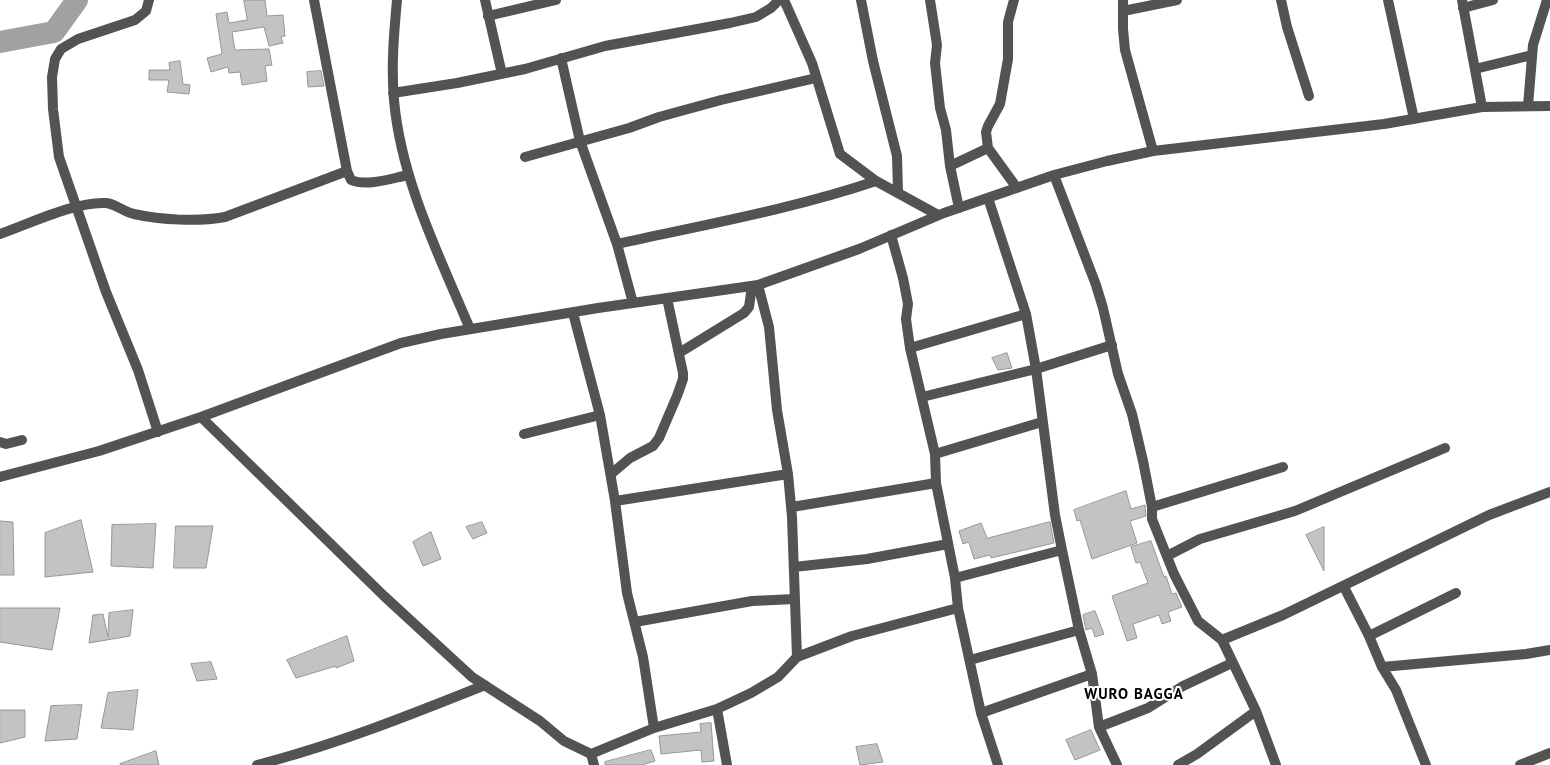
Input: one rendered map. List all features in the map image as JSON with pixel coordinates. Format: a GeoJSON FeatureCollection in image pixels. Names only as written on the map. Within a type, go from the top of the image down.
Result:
{"type":"FeatureCollection","features":[{"type":"Feature","properties":{"kind":"street"},"geometry":{"type":"LineString","coordinates":[[149,0],[146,11],[135,20],[78,39],[61,49],[55,59],[52,77],[56,138],[59,157],[106,292],[138,370],[158,432]]}},
{"type":"Feature","properties":{"kind":"street"},"geometry":{"type":"LineString","coordinates":[[314,0],[347,171],[351,180],[357,182],[409,175]]}},
{"type":"Feature","properties":{"kind":"street"},"geometry":{"type":"LineString","coordinates":[[397,0],[392,59],[393,93],[409,175],[423,215],[470,329]]}},
{"type":"Feature","properties":{"kind":"street"},"geometry":{"type":"LineString","coordinates":[[485,0],[502,74]]}},
{"type":"Feature","properties":{"kind":"street"},"geometry":{"type":"LineString","coordinates":[[488,16],[556,0]]}},
{"type":"Feature","properties":{"kind":"street"},"geometry":{"type":"LineString","coordinates":[[393,93],[502,74],[605,46],[652,36],[695,30],[756,17],[771,8],[779,0]]}},
{"type":"Feature","properties":{"kind":"street"},"geometry":{"type":"LineString","coordinates":[[784,0],[794,19],[816,78],[840,154],[876,181],[938,215]]}},
{"type":"Feature","properties":{"kind":"street"},"geometry":{"type":"LineString","coordinates":[[861,0],[873,61],[897,156],[898,192]]}},
{"type":"Feature","properties":{"kind":"street"},"geometry":{"type":"LineString","coordinates":[[930,0],[937,45],[935,63],[940,108],[946,130],[950,166],[959,208]]}},
{"type":"Feature","properties":{"kind":"street"},"geometry":{"type":"LineString","coordinates":[[1014,0],[1008,22],[1008,59],[1000,104],[986,132],[988,148],[1017,188]]}},
{"type":"Feature","properties":{"kind":"street"},"geometry":{"type":"LineString","coordinates":[[1123,0],[1122,11],[1125,50],[1153,151]]}},
{"type":"Feature","properties":{"kind":"street"},"geometry":{"type":"LineString","coordinates":[[1122,11],[1176,0]]}},
{"type":"Feature","properties":{"kind":"street"},"geometry":{"type":"LineString","coordinates":[[1281,0],[1289,33],[1309,96]]}},
{"type":"Feature","properties":{"kind":"street"},"geometry":{"type":"LineString","coordinates":[[1388,0],[1414,119]]}},
{"type":"Feature","properties":{"kind":"street"},"geometry":{"type":"LineString","coordinates":[[1482,107],[1463,4],[1493,0]]}},
{"type":"Feature","properties":{"kind":"street"},"geometry":{"type":"LineString","coordinates":[[1528,106],[1533,45],[1547,0]]}},
{"type":"Feature","properties":{"kind":"street"},"geometry":{"type":"LineString","coordinates":[[1475,68],[1532,55]]}},
{"type":"Feature","properties":{"kind":"street"},"geometry":{"type":"LineString","coordinates":[[561,58],[580,141],[617,244],[633,303]]}},
{"type":"Feature","properties":{"kind":"street"},"geometry":{"type":"LineString","coordinates":[[525,157],[721,100],[816,78]]}},
{"type":"Feature","properties":{"kind":"street"},"geometry":{"type":"LineString","coordinates":[[0,477],[99,452],[202,417],[401,343],[470,329],[755,285],[859,249],[938,215],[1054,175],[1107,161],[1153,151],[1414,119],[1482,107],[1550,106]]}},
{"type":"Feature","properties":{"kind":"street"},"geometry":{"type":"LineString","coordinates":[[950,166],[988,148]]}},
{"type":"Feature","properties":{"kind":"street"},"geometry":{"type":"LineString","coordinates":[[0,234],[77,207],[107,203],[135,215],[209,220],[225,217],[347,171]]}},
{"type":"Feature","properties":{"kind":"street"},"geometry":{"type":"LineString","coordinates":[[1054,175],[1096,285],[1118,374],[1132,414],[1152,507],[1152,519],[1166,556],[1187,602],[1198,621],[1222,640],[1256,711],[1276,765]]}},
{"type":"Feature","properties":{"kind":"street"},"geometry":{"type":"LineString","coordinates":[[617,244],[744,217],[848,190],[876,181]]}},
{"type":"Feature","properties":{"kind":"street"},"geometry":{"type":"LineString","coordinates":[[988,198],[1026,314],[1036,369],[1055,515],[1062,550],[1079,630],[1092,674],[1100,727],[1117,765]]}},
{"type":"Feature","properties":{"kind":"street"},"geometry":{"type":"LineString","coordinates":[[891,235],[903,278],[908,304],[906,318],[910,348],[934,454],[936,483],[955,578],[958,608],[981,713],[998,765]]}},
{"type":"Feature","properties":{"kind":"street"},"geometry":{"type":"LineString","coordinates":[[679,353],[744,314],[749,307],[755,285]]}},
{"type":"Feature","properties":{"kind":"street"},"geometry":{"type":"LineString","coordinates":[[755,285],[767,317],[769,327],[777,410],[792,507],[797,657]]}},
{"type":"Feature","properties":{"kind":"street"},"geometry":{"type":"LineString","coordinates":[[611,474],[630,458],[653,446],[659,438],[683,379],[667,298]]}},
{"type":"Feature","properties":{"kind":"street"},"geometry":{"type":"LineString","coordinates":[[749,307],[767,317]]}},
{"type":"Feature","properties":{"kind":"street"},"geometry":{"type":"LineString","coordinates":[[573,313],[600,415],[616,501],[627,593],[643,657],[654,728]]}},
{"type":"Feature","properties":{"kind":"street"},"geometry":{"type":"LineString","coordinates":[[910,348],[1026,314]]}},
{"type":"Feature","properties":{"kind":"street"},"geometry":{"type":"LineString","coordinates":[[922,397],[1036,369],[1112,345]]}},
{"type":"Feature","properties":{"kind":"street"},"geometry":{"type":"LineString","coordinates":[[524,434],[600,415]]}},
{"type":"Feature","properties":{"kind":"street"},"geometry":{"type":"LineString","coordinates":[[202,417],[384,596],[472,677],[540,721],[564,741],[591,754],[654,728],[717,709],[751,693],[778,677],[797,657],[852,636],[958,608]]}},
{"type":"Feature","properties":{"kind":"street"},"geometry":{"type":"LineString","coordinates":[[934,454],[1042,422]]}},
{"type":"Feature","properties":{"kind":"street"},"geometry":{"type":"LineString","coordinates":[[0,442],[6,444],[22,440]]}},
{"type":"Feature","properties":{"kind":"street"},"geometry":{"type":"LineString","coordinates":[[1166,556],[1200,539],[1295,512],[1445,448]]}},
{"type":"Feature","properties":{"kind":"street"},"geometry":{"type":"LineString","coordinates":[[1152,507],[1283,467]]}},
{"type":"Feature","properties":{"kind":"street"},"geometry":{"type":"LineString","coordinates":[[616,501],[788,474]]}},
{"type":"Feature","properties":{"kind":"street"},"geometry":{"type":"LineString","coordinates":[[792,507],[936,483]]}},
{"type":"Feature","properties":{"kind":"street"},"geometry":{"type":"LineString","coordinates":[[1222,640],[1284,615],[1344,587],[1489,515],[1550,492]]}},
{"type":"Feature","properties":{"kind":"street"},"geometry":{"type":"LineString","coordinates":[[794,567],[867,559],[948,544]]}},
{"type":"Feature","properties":{"kind":"street"},"geometry":{"type":"LineString","coordinates":[[955,578],[1062,550]]}},
{"type":"Feature","properties":{"kind":"street"},"geometry":{"type":"LineString","coordinates":[[1344,587],[1369,636],[1382,667],[1396,690],[1426,765]]}},
{"type":"Feature","properties":{"kind":"street"},"geometry":{"type":"LineString","coordinates":[[1369,636],[1456,593]]}},
{"type":"Feature","properties":{"kind":"street"},"geometry":{"type":"LineString","coordinates":[[635,622],[752,601],[795,599]]}},
{"type":"Feature","properties":{"kind":"street"},"geometry":{"type":"LineString","coordinates":[[970,660],[1079,630]]}},
{"type":"Feature","properties":{"kind":"street"},"geometry":{"type":"LineString","coordinates":[[1382,667],[1526,654],[1550,650]]}},
{"type":"Feature","properties":{"kind":"street"},"geometry":{"type":"LineString","coordinates":[[1100,727],[1148,708],[1183,686],[1232,663]]}},
{"type":"Feature","properties":{"kind":"street"},"geometry":{"type":"LineString","coordinates":[[981,713],[1092,674]]}},
{"type":"Feature","properties":{"kind":"street"},"geometry":{"type":"LineString","coordinates":[[257,765],[342,741],[485,685]]}},
{"type":"Feature","properties":{"kind":"street"},"geometry":{"type":"LineString","coordinates":[[717,709],[727,765]]}},
{"type":"Feature","properties":{"kind":"street"},"geometry":{"type":"LineString","coordinates":[[1178,765],[1204,749],[1256,711]]}},
{"type":"Feature","properties":{"kind":"street"},"geometry":{"type":"LineString","coordinates":[[1520,765],[1550,753]]}},
{"type":"Feature","properties":{"kind":"street"},"geometry":{"type":"LineString","coordinates":[[591,754],[594,765]]}},
{"type":"Feature","properties":{"kind":"building"},"geometry":{"type":"Polygon","coordinates":[[[244,0],[265,0],[267,16],[283,15],[285,36],[281,37],[283,43],[269,46],[264,27],[232,32],[235,50],[269,49],[272,65],[265,66],[267,81],[242,85],[240,72],[229,73],[228,67],[211,72],[207,58],[222,54],[216,14],[227,12],[229,23],[247,20],[244,0]]]}},
{"type":"Feature","properties":{"kind":"building"},"geometry":{"type":"Polygon","coordinates":[[[180,61],[183,84],[190,85],[189,94],[167,92],[169,80],[149,80],[149,70],[170,70],[169,63],[180,61]]]}},
{"type":"Feature","properties":{"kind":"building"},"geometry":{"type":"Polygon","coordinates":[[[321,71],[324,86],[308,87],[307,72],[321,71]]]}},
{"type":"Feature","properties":{"kind":"building"},"geometry":{"type":"Polygon","coordinates":[[[1007,353],[1012,368],[998,370],[992,358],[1007,353]]]}},
{"type":"Feature","properties":{"kind":"building"},"geometry":{"type":"Polygon","coordinates":[[[1126,491],[1131,509],[1145,505],[1146,516],[1130,521],[1137,543],[1092,559],[1080,520],[1077,521],[1074,510],[1126,491]]]}},
{"type":"Feature","properties":{"kind":"building"},"geometry":{"type":"Polygon","coordinates":[[[81,520],[93,572],[45,577],[45,533],[81,520]]]}},
{"type":"Feature","properties":{"kind":"building"},"geometry":{"type":"Polygon","coordinates":[[[0,521],[13,522],[14,575],[0,575],[0,521]]]}},
{"type":"Feature","properties":{"kind":"building"},"geometry":{"type":"Polygon","coordinates":[[[482,522],[487,533],[473,539],[466,527],[482,522]]]}},
{"type":"Feature","properties":{"kind":"building"},"geometry":{"type":"Polygon","coordinates":[[[1050,522],[1054,543],[991,558],[990,555],[974,559],[969,542],[963,544],[959,531],[981,523],[987,538],[1050,522]]]}},
{"type":"Feature","properties":{"kind":"building"},"geometry":{"type":"Polygon","coordinates":[[[156,524],[153,568],[111,566],[112,525],[156,524]]]}},
{"type":"Feature","properties":{"kind":"building"},"geometry":{"type":"Polygon","coordinates":[[[176,526],[213,526],[206,568],[174,568],[176,526]]]}},
{"type":"Feature","properties":{"kind":"building"},"geometry":{"type":"Polygon","coordinates":[[[1324,527],[1324,571],[1306,535],[1324,527]]]}},
{"type":"Feature","properties":{"kind":"building"},"geometry":{"type":"Polygon","coordinates":[[[431,532],[441,559],[423,566],[413,542],[431,532]]]}},
{"type":"Feature","properties":{"kind":"building"},"geometry":{"type":"Polygon","coordinates":[[[1151,541],[1164,577],[1166,576],[1172,594],[1176,593],[1182,607],[1168,612],[1171,621],[1162,624],[1159,615],[1133,624],[1137,638],[1127,641],[1112,596],[1148,583],[1140,562],[1136,563],[1131,547],[1151,541]]]}},
{"type":"Feature","properties":{"kind":"building"},"geometry":{"type":"Polygon","coordinates":[[[0,608],[60,608],[52,650],[0,642],[0,608]]]}},
{"type":"Feature","properties":{"kind":"building"},"geometry":{"type":"Polygon","coordinates":[[[133,610],[130,636],[89,643],[93,615],[103,614],[108,637],[109,613],[133,610]]]}},
{"type":"Feature","properties":{"kind":"building"},"geometry":{"type":"Polygon","coordinates":[[[1095,611],[1104,634],[1095,637],[1092,628],[1086,630],[1083,615],[1095,611]]]}},
{"type":"Feature","properties":{"kind":"building"},"geometry":{"type":"Polygon","coordinates":[[[347,636],[354,661],[336,668],[336,666],[296,678],[287,660],[347,636]]]}},
{"type":"Feature","properties":{"kind":"building"},"geometry":{"type":"Polygon","coordinates":[[[211,662],[217,679],[197,681],[191,664],[211,662]]]}},
{"type":"Feature","properties":{"kind":"building"},"geometry":{"type":"Polygon","coordinates":[[[138,690],[133,730],[101,728],[108,693],[138,690]]]}},
{"type":"Feature","properties":{"kind":"building"},"geometry":{"type":"Polygon","coordinates":[[[82,705],[77,739],[45,741],[51,706],[82,705]]]}},
{"type":"Feature","properties":{"kind":"building"},"geometry":{"type":"Polygon","coordinates":[[[0,710],[25,710],[25,737],[0,743],[0,710]]]}},
{"type":"Feature","properties":{"kind":"building"},"geometry":{"type":"Polygon","coordinates":[[[711,723],[714,761],[702,762],[701,750],[661,754],[659,736],[701,732],[700,724],[711,723]]]}},
{"type":"Feature","properties":{"kind":"building"},"geometry":{"type":"Polygon","coordinates":[[[1091,730],[1100,750],[1075,760],[1066,740],[1091,730]]]}},
{"type":"Feature","properties":{"kind":"building"},"geometry":{"type":"Polygon","coordinates":[[[877,744],[883,762],[860,765],[856,747],[877,744]]]}},
{"type":"Feature","properties":{"kind":"building"},"geometry":{"type":"Polygon","coordinates":[[[651,750],[655,761],[642,765],[605,765],[605,762],[651,750]]]}},
{"type":"Feature","properties":{"kind":"building"},"geometry":{"type":"Polygon","coordinates":[[[156,751],[159,765],[120,764],[156,751]]]}},
{"type":"Feature","properties":{"kind":"waterway"},"geometry":{"type":"LineString","coordinates":[[0,42],[54,32],[77,0]]}},
{"type":"Feature","properties":{"kind":"district","name":"WURO BAGGA"},"geometry":{"type":"Point","coordinates":[1134,695]}}]}
